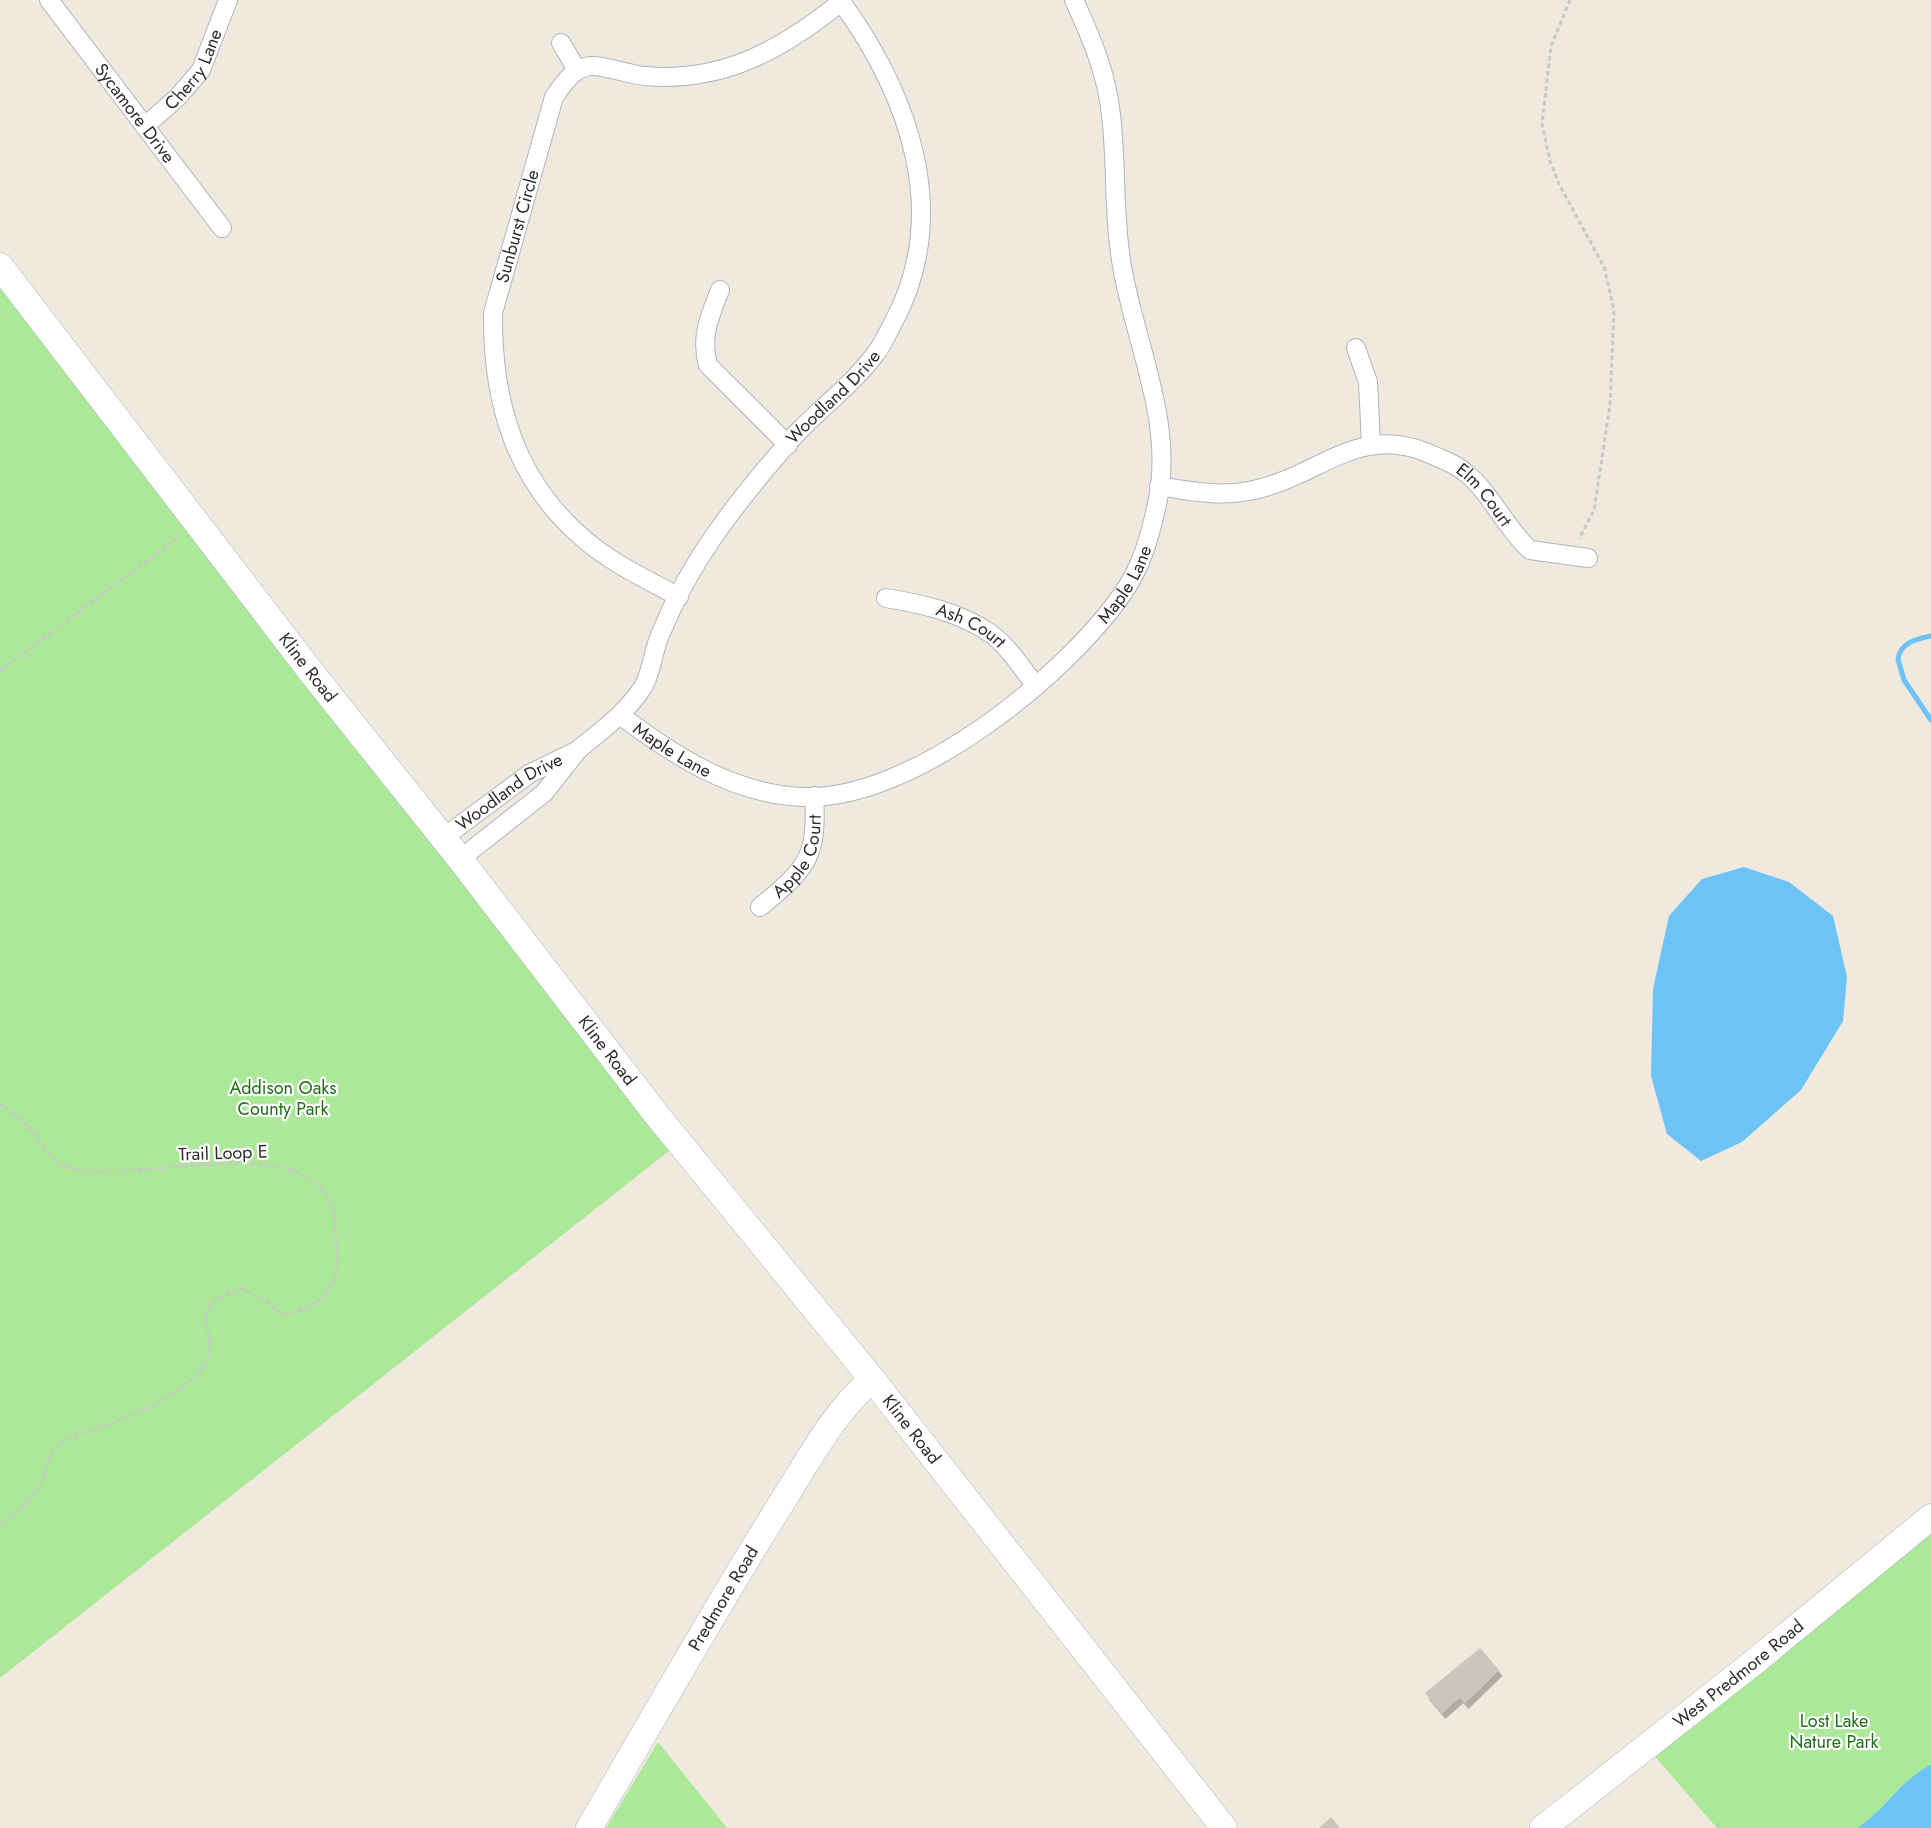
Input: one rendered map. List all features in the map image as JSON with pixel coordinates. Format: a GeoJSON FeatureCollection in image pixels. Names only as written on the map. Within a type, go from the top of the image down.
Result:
{"type":"FeatureCollection","features":[{"type":"Feature","properties":{"kind":"street","name":"Sycamore Drive"},"geometry":{"type":"LineString","coordinates":[[49,0],[222,228]]}},
{"type":"Feature","properties":{"kind":"street","name":"Cherry Lane"},"geometry":{"type":"LineString","coordinates":[[145,126],[177,98],[201,70],[228,0]]}},
{"type":"Feature","properties":{"kind":"street","name":"Maple Lane"},"geometry":{"type":"LineString","coordinates":[[620,715],[660,746],[698,769],[760,791],[814,796],[849,792],[933,760],[975,733],[1084,643],[1124,592],[1147,549],[1159,486],[1160,419],[1130,311],[1115,223],[1116,168],[1111,113],[1104,75],[1074,0]]}},
{"type":"Feature","properties":{"kind":"street"},"geometry":{"type":"LineString","coordinates":[[561,43],[577,70],[592,65],[646,76],[686,77],[718,70],[773,51],[806,30],[840,1]]}},
{"type":"Feature","properties":{"kind":"street","name":"Woodland Drive"},"geometry":{"type":"LineString","coordinates":[[460,859],[544,793],[578,750],[620,715],[643,686],[659,636],[714,536],[788,444],[877,352],[902,307],[916,264],[922,204],[909,130],[886,74],[858,25],[840,1]]}},
{"type":"Feature","properties":{"kind":"street","name":"Sunburst Circle"},"geometry":{"type":"LineString","coordinates":[[577,70],[554,97],[493,313],[492,344],[506,423],[527,474],[555,509],[586,541],[679,597]]}},
{"type":"Feature","properties":{"kind":"street","name":"Kline Road"},"geometry":{"type":"LineString","coordinates":[[0,266],[195,523],[460,859],[656,1114],[872,1379],[1224,1828]]}},
{"type":"Feature","properties":{"kind":"street"},"geometry":{"type":"LineString","coordinates":[[720,290],[704,332],[704,350],[708,364],[788,444]]}},
{"type":"Feature","properties":{"kind":"street"},"geometry":{"type":"LineString","coordinates":[[1356,348],[1368,382],[1371,444]]}},
{"type":"Feature","properties":{"kind":"street","name":"Elm Court"},"geometry":{"type":"LineString","coordinates":[[1159,486],[1208,495],[1249,491],[1283,481],[1354,448],[1371,444],[1401,443],[1447,461],[1467,474],[1530,550],[1579,557]]}},
{"type":"Feature","properties":{"kind":"street","name":"Ash Court"},"geometry":{"type":"LineString","coordinates":[[886,598],[927,605],[965,620],[990,634],[1010,652],[1035,685]]}},
{"type":"Feature","properties":{"kind":"street","name":"Woodland Drive"},"geometry":{"type":"LineString","coordinates":[[443,838],[529,774],[578,750]]}},
{"type":"Feature","properties":{"kind":"street","name":"Apple Court"},"geometry":{"type":"LineString","coordinates":[[760,907],[800,871],[810,854],[816,829],[814,796]]}},
{"type":"Feature","properties":{"kind":"street","name":"Predmore Road"},"geometry":{"type":"LineString","coordinates":[[589,1828],[780,1506],[837,1416],[853,1395],[872,1379]]}},
{"type":"Feature","properties":{"kind":"street","name":"West Predmore Road"},"geometry":{"type":"LineString","coordinates":[[1543,1828],[1753,1663],[1931,1517]]}},
{"type":"Feature","properties":{"kind":"path"},"geometry":{"type":"LineString","coordinates":[[1570,0],[1551,46],[1542,124],[1550,161],[1559,184],[1604,267],[1614,310],[1610,405],[1594,510],[1579,557]]}},
{"type":"Feature","properties":{"kind":"path"},"geometry":{"type":"LineString","coordinates":[[0,671],[164,551],[195,523]]}},
{"type":"Feature","properties":{"kind":"path","name":"Trail Loop E"},"geometry":{"type":"LineString","coordinates":[[0,1103],[32,1131],[54,1160],[68,1168],[134,1171],[248,1163],[276,1165],[309,1177],[330,1202],[338,1258],[330,1288],[320,1300],[302,1312],[282,1315],[268,1302],[241,1288],[214,1301],[205,1312],[209,1354],[195,1376],[166,1399],[111,1424],[81,1433],[60,1445],[48,1459],[42,1481],[27,1503],[0,1523]]}},
{"type":"Feature","properties":{"kind":"green space","name":"Addison Oaks County Park"},"geometry":{"type":"Polygon","coordinates":[[[0,265],[674,1147],[0,1678],[0,265]]]}},
{"type":"Feature","properties":{"kind":"green space","name":"Lost Lake Nature Park"},"geometry":{"type":"Polygon","coordinates":[[[1931,1528],[1931,1828],[1717,1828],[1652,1753],[1931,1528]]]}},
{"type":"Feature","properties":{"kind":"green space"},"geometry":{"type":"Polygon","coordinates":[[[658,1742],[727,1828],[606,1828],[658,1742]]]}},
{"type":"Feature","properties":{"kind":"water"},"geometry":{"type":"Polygon","coordinates":[[[1744,867],[1789,882],[1833,916],[1847,977],[1843,1021],[1801,1090],[1742,1142],[1701,1161],[1667,1134],[1651,1076],[1653,989],[1669,916],[1702,879],[1744,867]]]}},
{"type":"Feature","properties":{"kind":"water"},"geometry":{"type":"Polygon","coordinates":[[[1931,1765],[1931,1828],[1857,1828],[1876,1813],[1910,1779],[1931,1765]]]}},
{"type":"Feature","properties":{"kind":"building"},"geometry":{"type":"Polygon","coordinates":[[[1480,1649],[1498,1670],[1465,1702],[1460,1696],[1442,1712],[1426,1693],[1480,1649]]]}},
{"type":"Feature","properties":{"kind":"building"},"geometry":{"type":"Polygon","coordinates":[[[1331,1818],[1339,1828],[1320,1828],[1331,1818]]]}},
{"type":"Feature","properties":{"kind":"waterway"},"geometry":{"type":"LineString","coordinates":[[1931,636],[1905,645],[1898,659],[1904,680],[1931,720]]}}]}
